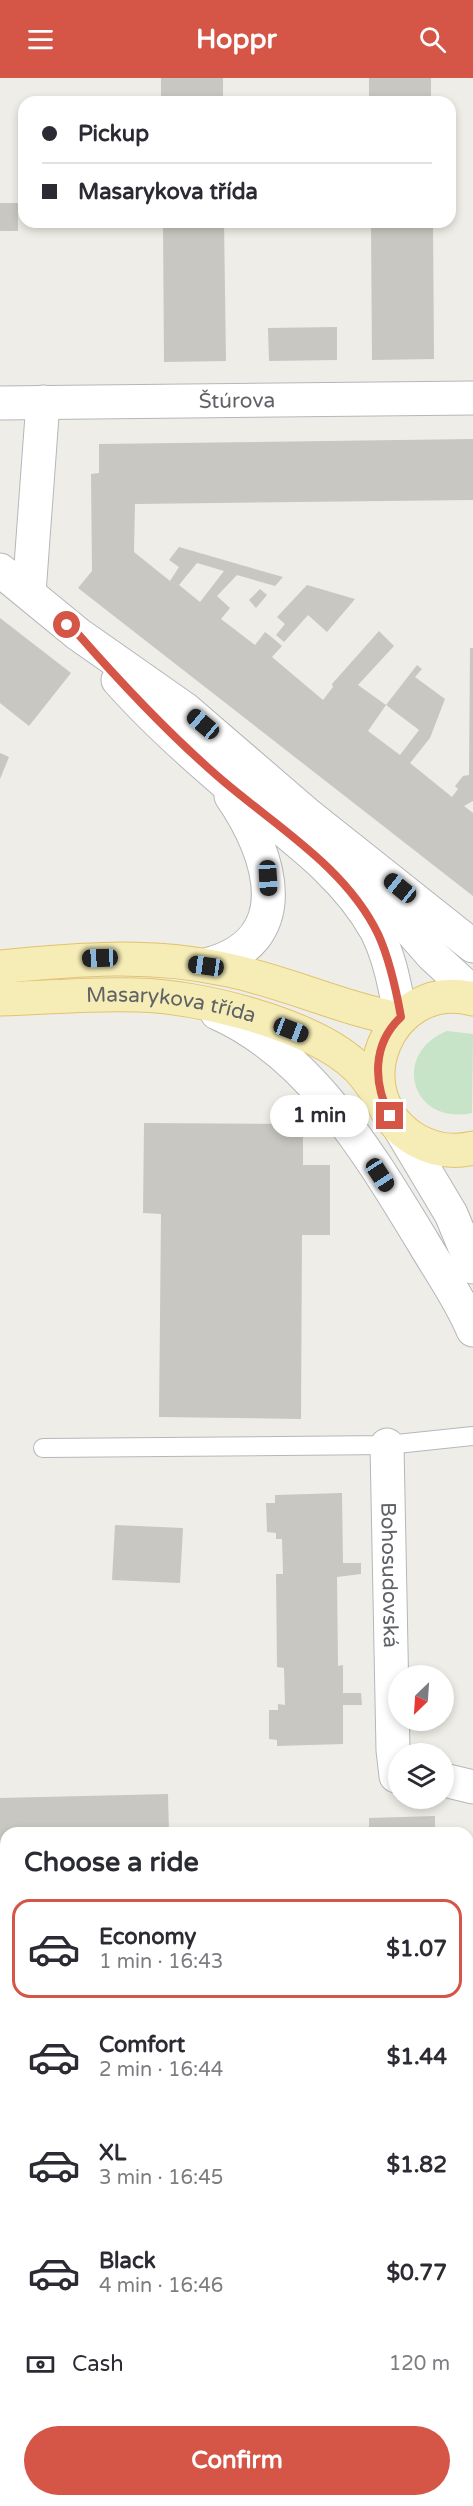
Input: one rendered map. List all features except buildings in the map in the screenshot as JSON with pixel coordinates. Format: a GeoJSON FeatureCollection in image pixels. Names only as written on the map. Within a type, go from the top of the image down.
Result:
{"type":"FeatureCollection","features":[{"type":"Feature","properties":{"kind":"main road","name":"Masarykova třída"},"geometry":{"type":"LineString","coordinates":[[0,967],[114,957],[166,960],[247,975],[353,1010],[400,1018]]}},
{"type":"Feature","properties":{"kind":"main road","name":"Masarykova třída"},"geometry":{"type":"LineString","coordinates":[[0,999],[137,994],[179,998],[278,1025],[327,1046],[356,1066],[391,1116],[422,1143],[436,1149],[451,1151],[473,1148]]}},
{"type":"Feature","properties":{"kind":"main road"},"geometry":{"type":"LineString","coordinates":[[391,1116],[379,1088],[378,1065],[384,1040],[400,1018],[412,1008],[434,999],[459,996],[473,999]]}},
{"type":"Feature","properties":{"kind":"street","name":"Štúrova"},"geometry":{"type":"LineString","coordinates":[[0,403],[473,398]]}},
{"type":"Feature","properties":{"kind":"street"},"geometry":{"type":"LineString","coordinates":[[29,593],[43,402]]}},
{"type":"Feature","properties":{"kind":"street"},"geometry":{"type":"LineString","coordinates":[[0,570],[78,634],[185,710],[308,815],[473,946]]}},
{"type":"Feature","properties":{"kind":"street"},"geometry":{"type":"LineString","coordinates":[[78,634],[120,683],[210,769],[322,862],[353,896],[377,932],[385,951],[400,1018]]}},
{"type":"Feature","properties":{"kind":"street"},"geometry":{"type":"LineString","coordinates":[[206,966],[230,959],[248,945],[263,924],[269,896],[265,863],[253,833],[210,769]]}},
{"type":"Feature","properties":{"kind":"street"},"geometry":{"type":"LineString","coordinates":[[308,815],[412,934],[454,978],[473,993]]}},
{"type":"Feature","properties":{"kind":"street"},"geometry":{"type":"LineString","coordinates":[[179,998],[254,1032],[285,1056],[322,1096],[380,1175],[459,1302],[473,1330]]}},
{"type":"Feature","properties":{"kind":"street"},"geometry":{"type":"LineString","coordinates":[[391,1116],[451,1214],[473,1267]]}},
{"type":"Feature","properties":{"kind":"street","name":"Bohosudovská"},"geometry":{"type":"LineString","coordinates":[[387,1445],[393,1743]]}},
{"type":"Feature","properties":{"kind":"street"},"geometry":{"type":"LineString","coordinates":[[454,1782],[473,1786]]}},
{"type":"Feature","properties":{"kind":"lane"},"geometry":{"type":"LineString","coordinates":[[43,1448],[387,1445],[473,1436]]}},
{"type":"Feature","properties":{"kind":"green space"},"geometry":{"type":"Polygon","coordinates":[[[447,1031],[473,1034],[472,1113],[451,1114],[435,1109],[423,1099],[416,1086],[414,1070],[418,1055],[429,1042],[447,1031]]]}},
{"type":"Feature","properties":{"kind":"route"},"geometry":{"type":"LineString","coordinates":[[67,625],[78,634],[120,683],[203,763],[322,862],[365,912],[385,951],[401,1017],[384,1040],[378,1065],[379,1088],[390,1116]]}}]}
